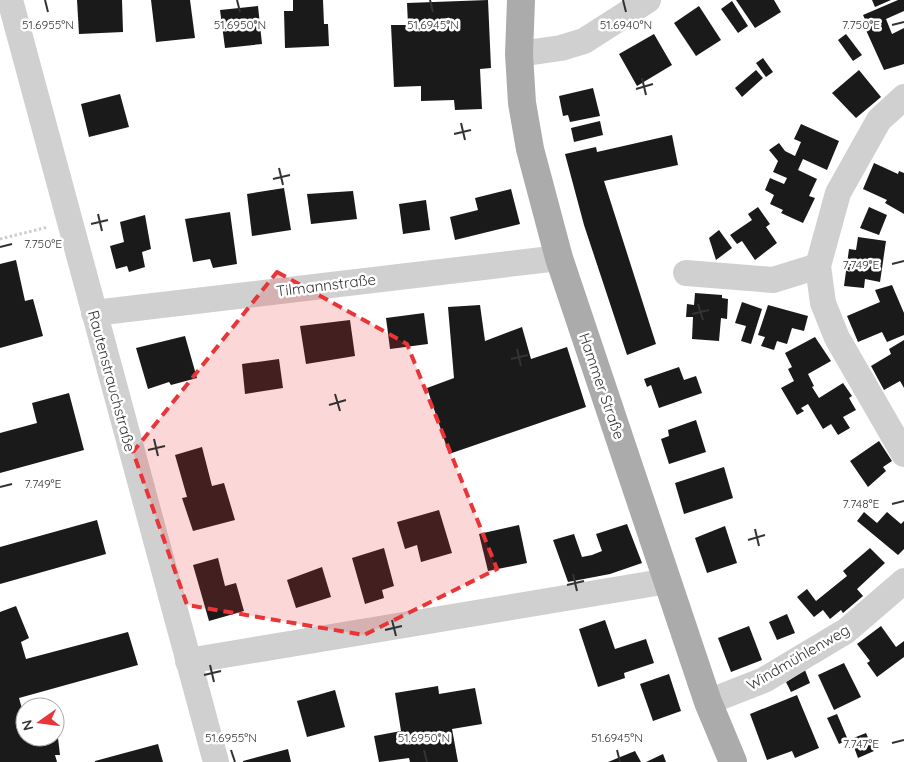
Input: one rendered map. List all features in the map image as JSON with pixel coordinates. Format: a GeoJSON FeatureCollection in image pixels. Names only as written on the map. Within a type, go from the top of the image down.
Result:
{"type":"FeatureCollection","features":[{"type":"Feature","properties":{"kind":"main road","name":"Hammer Straße"},"geometry":{"type":"LineString","coordinates":[[521,0],[519,54],[522,103],[530,149],[559,258],[708,702],[733,762]]}},
{"type":"Feature","properties":{"kind":"street","name":"Rautenstrauchstraße"},"geometry":{"type":"LineString","coordinates":[[10,0],[216,762]]}},
{"type":"Feature","properties":{"kind":"street"},"geometry":{"type":"LineString","coordinates":[[519,54],[561,48],[584,41],[648,0]]}},
{"type":"Feature","properties":{"kind":"street"},"geometry":{"type":"LineString","coordinates":[[904,97],[879,120],[838,193],[818,266],[823,303],[837,338],[904,454]]}},
{"type":"Feature","properties":{"kind":"street","name":"Tilmannstraße"},"geometry":{"type":"LineString","coordinates":[[94,312],[559,258]]}},
{"type":"Feature","properties":{"kind":"street"},"geometry":{"type":"LineString","coordinates":[[686,273],[773,280],[818,266]]}},
{"type":"Feature","properties":{"kind":"street"},"geometry":{"type":"LineString","coordinates":[[188,661],[668,581]]}},
{"type":"Feature","properties":{"kind":"street","name":"Windmühlenweg"},"geometry":{"type":"LineString","coordinates":[[708,702],[764,680],[846,631],[904,581]]}},
{"type":"Feature","properties":{"kind":"path"},"geometry":{"type":"LineString","coordinates":[[0,239],[69,221]]}},
{"type":"Feature","properties":{"kind":"highlighted area"},"geometry":{"type":"Polygon","coordinates":[[[277,272],[407,344],[497,569],[364,635],[187,605],[133,452],[277,272]]]}},
{"type":"Feature","properties":{"kind":"building"},"geometry":{"type":"Polygon","coordinates":[[[77,0],[122,0],[123,32],[79,34],[77,0]]]}},
{"type":"Feature","properties":{"kind":"building"},"geometry":{"type":"Polygon","coordinates":[[[151,0],[190,0],[195,38],[156,42],[151,0]]]}},
{"type":"Feature","properties":{"kind":"building"},"geometry":{"type":"Polygon","coordinates":[[[293,0],[323,0],[324,24],[328,24],[329,46],[285,48],[284,11],[293,11],[293,0]]]}},
{"type":"Feature","properties":{"kind":"building"},"geometry":{"type":"Polygon","coordinates":[[[488,0],[491,68],[480,69],[482,109],[455,110],[454,100],[421,101],[421,86],[394,87],[391,25],[408,25],[407,3],[488,0]]]}},
{"type":"Feature","properties":{"kind":"building"},"geometry":{"type":"Polygon","coordinates":[[[736,0],[774,0],[781,12],[755,28],[736,0]]]}},
{"type":"Feature","properties":{"kind":"building"},"geometry":{"type":"Polygon","coordinates":[[[872,0],[891,0],[875,7],[872,0]]]}},
{"type":"Feature","properties":{"kind":"building"},"geometry":{"type":"Polygon","coordinates":[[[898,0],[904,0],[904,11],[886,19],[892,34],[904,28],[904,64],[884,70],[865,28],[868,26],[863,15],[898,0]]]}},
{"type":"Feature","properties":{"kind":"building"},"geometry":{"type":"Polygon","coordinates":[[[732,1],[748,26],[738,33],[721,9],[732,1]]]}},
{"type":"Feature","properties":{"kind":"building"},"geometry":{"type":"Polygon","coordinates":[[[258,6],[262,44],[225,48],[220,10],[258,6]]]}},
{"type":"Feature","properties":{"kind":"building"},"geometry":{"type":"Polygon","coordinates":[[[699,6],[721,40],[696,56],[674,23],[699,6]]]}},
{"type":"Feature","properties":{"kind":"building"},"geometry":{"type":"Polygon","coordinates":[[[654,34],[672,65],[637,86],[619,54],[654,34]]]}},
{"type":"Feature","properties":{"kind":"building"},"geometry":{"type":"Polygon","coordinates":[[[846,34],[862,55],[853,61],[838,40],[846,34]]]}},
{"type":"Feature","properties":{"kind":"building"},"geometry":{"type":"Polygon","coordinates":[[[763,58],[773,72],[766,77],[756,63],[763,58]]]}},
{"type":"Feature","properties":{"kind":"building"},"geometry":{"type":"Polygon","coordinates":[[[756,70],[763,78],[742,97],[735,88],[756,70]]]}},
{"type":"Feature","properties":{"kind":"building"},"geometry":{"type":"Polygon","coordinates":[[[859,70],[881,97],[856,118],[832,93],[859,70]]]}},
{"type":"Feature","properties":{"kind":"building"},"geometry":{"type":"Polygon","coordinates":[[[593,88],[600,116],[570,122],[568,115],[563,116],[559,96],[593,88]]]}},
{"type":"Feature","properties":{"kind":"building"},"geometry":{"type":"Polygon","coordinates":[[[120,94],[129,127],[89,137],[81,104],[120,94]]]}},
{"type":"Feature","properties":{"kind":"building"},"geometry":{"type":"Polygon","coordinates":[[[600,121],[603,135],[574,142],[571,128],[600,121]]]}},
{"type":"Feature","properties":{"kind":"building"},"geometry":{"type":"Polygon","coordinates":[[[801,124],[839,141],[827,170],[803,159],[798,170],[817,179],[809,196],[815,198],[803,223],[781,213],[783,210],[770,204],[774,195],[765,190],[770,178],[784,184],[787,178],[773,172],[778,161],[769,150],[779,143],[785,151],[795,156],[801,142],[794,139],[801,124]]]}},
{"type":"Feature","properties":{"kind":"building"},"geometry":{"type":"Polygon","coordinates":[[[672,135],[678,165],[604,181],[656,344],[627,355],[584,225],[565,154],[596,147],[597,152],[672,135]]]}},
{"type":"Feature","properties":{"kind":"building"},"geometry":{"type":"Polygon","coordinates":[[[874,163],[898,174],[899,171],[904,173],[904,214],[885,203],[887,200],[863,189],[874,163]]]}},
{"type":"Feature","properties":{"kind":"building"},"geometry":{"type":"Polygon","coordinates":[[[284,188],[291,230],[252,236],[247,194],[284,188]]]}},
{"type":"Feature","properties":{"kind":"building"},"geometry":{"type":"Polygon","coordinates":[[[511,189],[520,224],[455,240],[450,217],[478,210],[475,198],[511,189]]]}},
{"type":"Feature","properties":{"kind":"building"},"geometry":{"type":"Polygon","coordinates":[[[353,191],[357,219],[311,224],[307,194],[353,191]]]}},
{"type":"Feature","properties":{"kind":"building"},"geometry":{"type":"Polygon","coordinates":[[[426,200],[430,230],[403,234],[399,204],[426,200]]]}},
{"type":"Feature","properties":{"kind":"building"},"geometry":{"type":"Polygon","coordinates":[[[758,207],[770,224],[766,227],[777,243],[755,260],[742,241],[737,244],[730,235],[752,220],[748,214],[758,207]]]}},
{"type":"Feature","properties":{"kind":"building"},"geometry":{"type":"Polygon","coordinates":[[[869,207],[887,215],[879,235],[860,228],[869,207]]]}},
{"type":"Feature","properties":{"kind":"building"},"geometry":{"type":"Polygon","coordinates":[[[230,212],[237,264],[213,268],[210,259],[193,262],[185,219],[230,212]]]}},
{"type":"Feature","properties":{"kind":"building"},"geometry":{"type":"Polygon","coordinates":[[[145,215],[151,249],[142,252],[145,267],[129,272],[127,266],[116,269],[110,246],[124,242],[120,222],[145,215]]]}},
{"type":"Feature","properties":{"kind":"building"},"geometry":{"type":"Polygon","coordinates":[[[719,230],[732,248],[716,260],[709,238],[719,230]]]}},
{"type":"Feature","properties":{"kind":"building"},"geometry":{"type":"Polygon","coordinates":[[[858,237],[886,241],[880,282],[865,279],[864,288],[844,286],[849,249],[856,250],[858,237]]]}},
{"type":"Feature","properties":{"kind":"building"},"geometry":{"type":"Polygon","coordinates":[[[16,260],[25,301],[33,299],[43,336],[0,348],[0,264],[16,260]]]}},
{"type":"Feature","properties":{"kind":"building"},"geometry":{"type":"Polygon","coordinates":[[[892,285],[904,313],[904,335],[887,342],[882,332],[858,342],[847,316],[880,302],[875,290],[892,285]]]}},
{"type":"Feature","properties":{"kind":"building"},"geometry":{"type":"Polygon","coordinates":[[[695,293],[722,295],[722,298],[728,299],[727,319],[721,318],[719,341],[692,339],[693,317],[686,317],[687,304],[694,305],[695,293]]]}},
{"type":"Feature","properties":{"kind":"building"},"geometry":{"type":"Polygon","coordinates":[[[742,302],[762,309],[751,344],[741,341],[746,326],[735,323],[742,302]]]}},
{"type":"Feature","properties":{"kind":"building"},"geometry":{"type":"Polygon","coordinates":[[[480,305],[485,341],[522,327],[531,359],[567,347],[586,407],[449,454],[427,388],[454,378],[448,307],[480,305]]]}},
{"type":"Feature","properties":{"kind":"building"},"geometry":{"type":"Polygon","coordinates":[[[768,305],[808,316],[804,331],[792,328],[787,344],[777,341],[774,350],[761,346],[765,337],[758,335],[768,305]]]}},
{"type":"Feature","properties":{"kind":"building"},"geometry":{"type":"Polygon","coordinates":[[[424,313],[428,344],[390,349],[386,318],[424,313]]]}},
{"type":"Feature","properties":{"kind":"building"},"geometry":{"type":"Polygon","coordinates":[[[350,320],[355,356],[306,364],[300,326],[350,320]]]}},
{"type":"Feature","properties":{"kind":"building"},"geometry":{"type":"Polygon","coordinates":[[[185,336],[197,378],[171,385],[169,382],[148,389],[136,348],[185,336]]]}},
{"type":"Feature","properties":{"kind":"building"},"geometry":{"type":"Polygon","coordinates":[[[815,337],[831,361],[808,374],[814,386],[812,387],[819,398],[843,383],[852,396],[849,398],[856,410],[843,417],[850,428],[838,435],[831,424],[823,429],[808,404],[801,408],[804,411],[797,415],[781,388],[794,381],[788,369],[792,367],[785,353],[815,337]]]}},
{"type":"Feature","properties":{"kind":"building"},"geometry":{"type":"Polygon","coordinates":[[[904,340],[904,388],[900,381],[884,390],[871,366],[891,354],[889,349],[904,340]]]}},
{"type":"Feature","properties":{"kind":"building"},"geometry":{"type":"Polygon","coordinates":[[[279,359],[283,388],[245,394],[242,364],[279,359]]]}},
{"type":"Feature","properties":{"kind":"building"},"geometry":{"type":"Polygon","coordinates":[[[679,367],[684,380],[696,376],[702,393],[659,408],[651,385],[647,387],[644,379],[679,367]]]}},
{"type":"Feature","properties":{"kind":"building"},"geometry":{"type":"Polygon","coordinates":[[[69,393],[84,450],[0,473],[0,433],[37,423],[32,403],[69,393]]]}},
{"type":"Feature","properties":{"kind":"building"},"geometry":{"type":"Polygon","coordinates":[[[696,420],[706,452],[669,464],[661,439],[669,436],[668,430],[696,420]]]}},
{"type":"Feature","properties":{"kind":"building"},"geometry":{"type":"Polygon","coordinates":[[[879,441],[892,461],[883,467],[886,471],[868,487],[850,461],[879,441]]]}},
{"type":"Feature","properties":{"kind":"building"},"geometry":{"type":"Polygon","coordinates":[[[202,447],[212,486],[224,483],[235,520],[193,531],[182,498],[187,497],[175,455],[202,447]]]}},
{"type":"Feature","properties":{"kind":"building"},"geometry":{"type":"Polygon","coordinates":[[[724,467],[733,498],[684,514],[675,483],[724,467]]]}},
{"type":"Feature","properties":{"kind":"building"},"geometry":{"type":"Polygon","coordinates":[[[439,510],[452,553],[421,562],[417,545],[405,549],[397,522],[439,510]]]}},
{"type":"Feature","properties":{"kind":"building"},"geometry":{"type":"Polygon","coordinates":[[[864,512],[877,523],[887,512],[901,524],[904,521],[904,549],[898,555],[857,521],[864,512]]]}},
{"type":"Feature","properties":{"kind":"building"},"geometry":{"type":"Polygon","coordinates":[[[97,520],[106,554],[0,584],[0,547],[97,520]]]}},
{"type":"Feature","properties":{"kind":"building"},"geometry":{"type":"Polygon","coordinates":[[[627,524],[642,563],[610,574],[568,582],[553,540],[574,534],[582,557],[592,555],[602,551],[596,534],[627,524]]]}},
{"type":"Feature","properties":{"kind":"building"},"geometry":{"type":"Polygon","coordinates":[[[519,525],[527,563],[488,571],[479,534],[519,525]]]}},
{"type":"Feature","properties":{"kind":"building"},"geometry":{"type":"Polygon","coordinates":[[[725,526],[737,563],[707,573],[695,538],[725,526]]]}},
{"type":"Feature","properties":{"kind":"building"},"geometry":{"type":"Polygon","coordinates":[[[384,548],[394,586],[382,590],[384,598],[365,604],[352,558],[384,548]]]}},
{"type":"Feature","properties":{"kind":"building"},"geometry":{"type":"Polygon","coordinates":[[[870,548],[885,563],[857,589],[863,596],[843,613],[841,610],[830,619],[823,610],[814,617],[797,597],[807,589],[816,601],[847,576],[843,571],[870,548]]]}},
{"type":"Feature","properties":{"kind":"building"},"geometry":{"type":"Polygon","coordinates":[[[218,558],[225,586],[236,583],[244,611],[209,621],[193,565],[218,558]]]}},
{"type":"Feature","properties":{"kind":"building"},"geometry":{"type":"Polygon","coordinates":[[[322,567],[331,597],[296,608],[287,580],[322,567]]]}},
{"type":"Feature","properties":{"kind":"building"},"geometry":{"type":"Polygon","coordinates":[[[16,606],[29,638],[21,642],[26,659],[128,632],[138,665],[23,697],[15,697],[15,747],[59,747],[60,755],[55,755],[57,762],[0,762],[0,612],[16,606]]]}},
{"type":"Feature","properties":{"kind":"building"},"geometry":{"type":"Polygon","coordinates":[[[787,614],[795,633],[777,640],[769,622],[787,614]]]}},
{"type":"Feature","properties":{"kind":"building"},"geometry":{"type":"Polygon","coordinates":[[[605,620],[615,649],[646,639],[654,663],[624,673],[625,678],[598,687],[579,629],[605,620]]]}},
{"type":"Feature","properties":{"kind":"building"},"geometry":{"type":"Polygon","coordinates":[[[749,626],[762,660],[731,672],[718,638],[749,626]]]}},
{"type":"Feature","properties":{"kind":"building"},"geometry":{"type":"Polygon","coordinates":[[[881,626],[896,647],[904,641],[904,657],[877,677],[867,663],[870,661],[857,644],[881,626]]]}},
{"type":"Feature","properties":{"kind":"building"},"geometry":{"type":"Polygon","coordinates":[[[844,663],[861,697],[834,710],[818,675],[844,663]]]}},
{"type":"Feature","properties":{"kind":"building"},"geometry":{"type":"Polygon","coordinates":[[[805,670],[810,683],[791,692],[786,682],[805,670]]]}},
{"type":"Feature","properties":{"kind":"building"},"geometry":{"type":"Polygon","coordinates":[[[669,674],[681,711],[653,721],[640,684],[669,674]]]}},
{"type":"Feature","properties":{"kind":"building"},"geometry":{"type":"Polygon","coordinates":[[[438,686],[439,694],[475,688],[482,724],[452,729],[458,762],[410,762],[409,758],[379,762],[374,736],[401,731],[395,693],[438,686]]]}},
{"type":"Feature","properties":{"kind":"building"},"geometry":{"type":"Polygon","coordinates":[[[335,690],[345,727],[307,737],[297,701],[335,690]]]}},
{"type":"Feature","properties":{"kind":"building"},"geometry":{"type":"Polygon","coordinates":[[[797,695],[819,748],[795,758],[792,751],[767,760],[750,714],[797,695]]]}},
{"type":"Feature","properties":{"kind":"building"},"geometry":{"type":"Polygon","coordinates":[[[837,714],[848,740],[839,744],[827,718],[837,714]]]}},
{"type":"Feature","properties":{"kind":"building"},"geometry":{"type":"Polygon","coordinates":[[[866,733],[874,751],[858,758],[851,739],[866,733]]]}},
{"type":"Feature","properties":{"kind":"building"},"geometry":{"type":"Polygon","coordinates":[[[158,744],[163,762],[95,762],[95,761],[158,744]]]}},
{"type":"Feature","properties":{"kind":"building"},"geometry":{"type":"Polygon","coordinates":[[[288,749],[291,762],[243,762],[243,761],[288,749]]]}},
{"type":"Feature","properties":{"kind":"building"},"geometry":{"type":"Polygon","coordinates":[[[635,751],[641,762],[608,762],[635,751]]]}},
{"type":"Feature","properties":{"kind":"building"},"geometry":{"type":"Polygon","coordinates":[[[663,754],[666,762],[646,762],[663,754]]]}}]}
